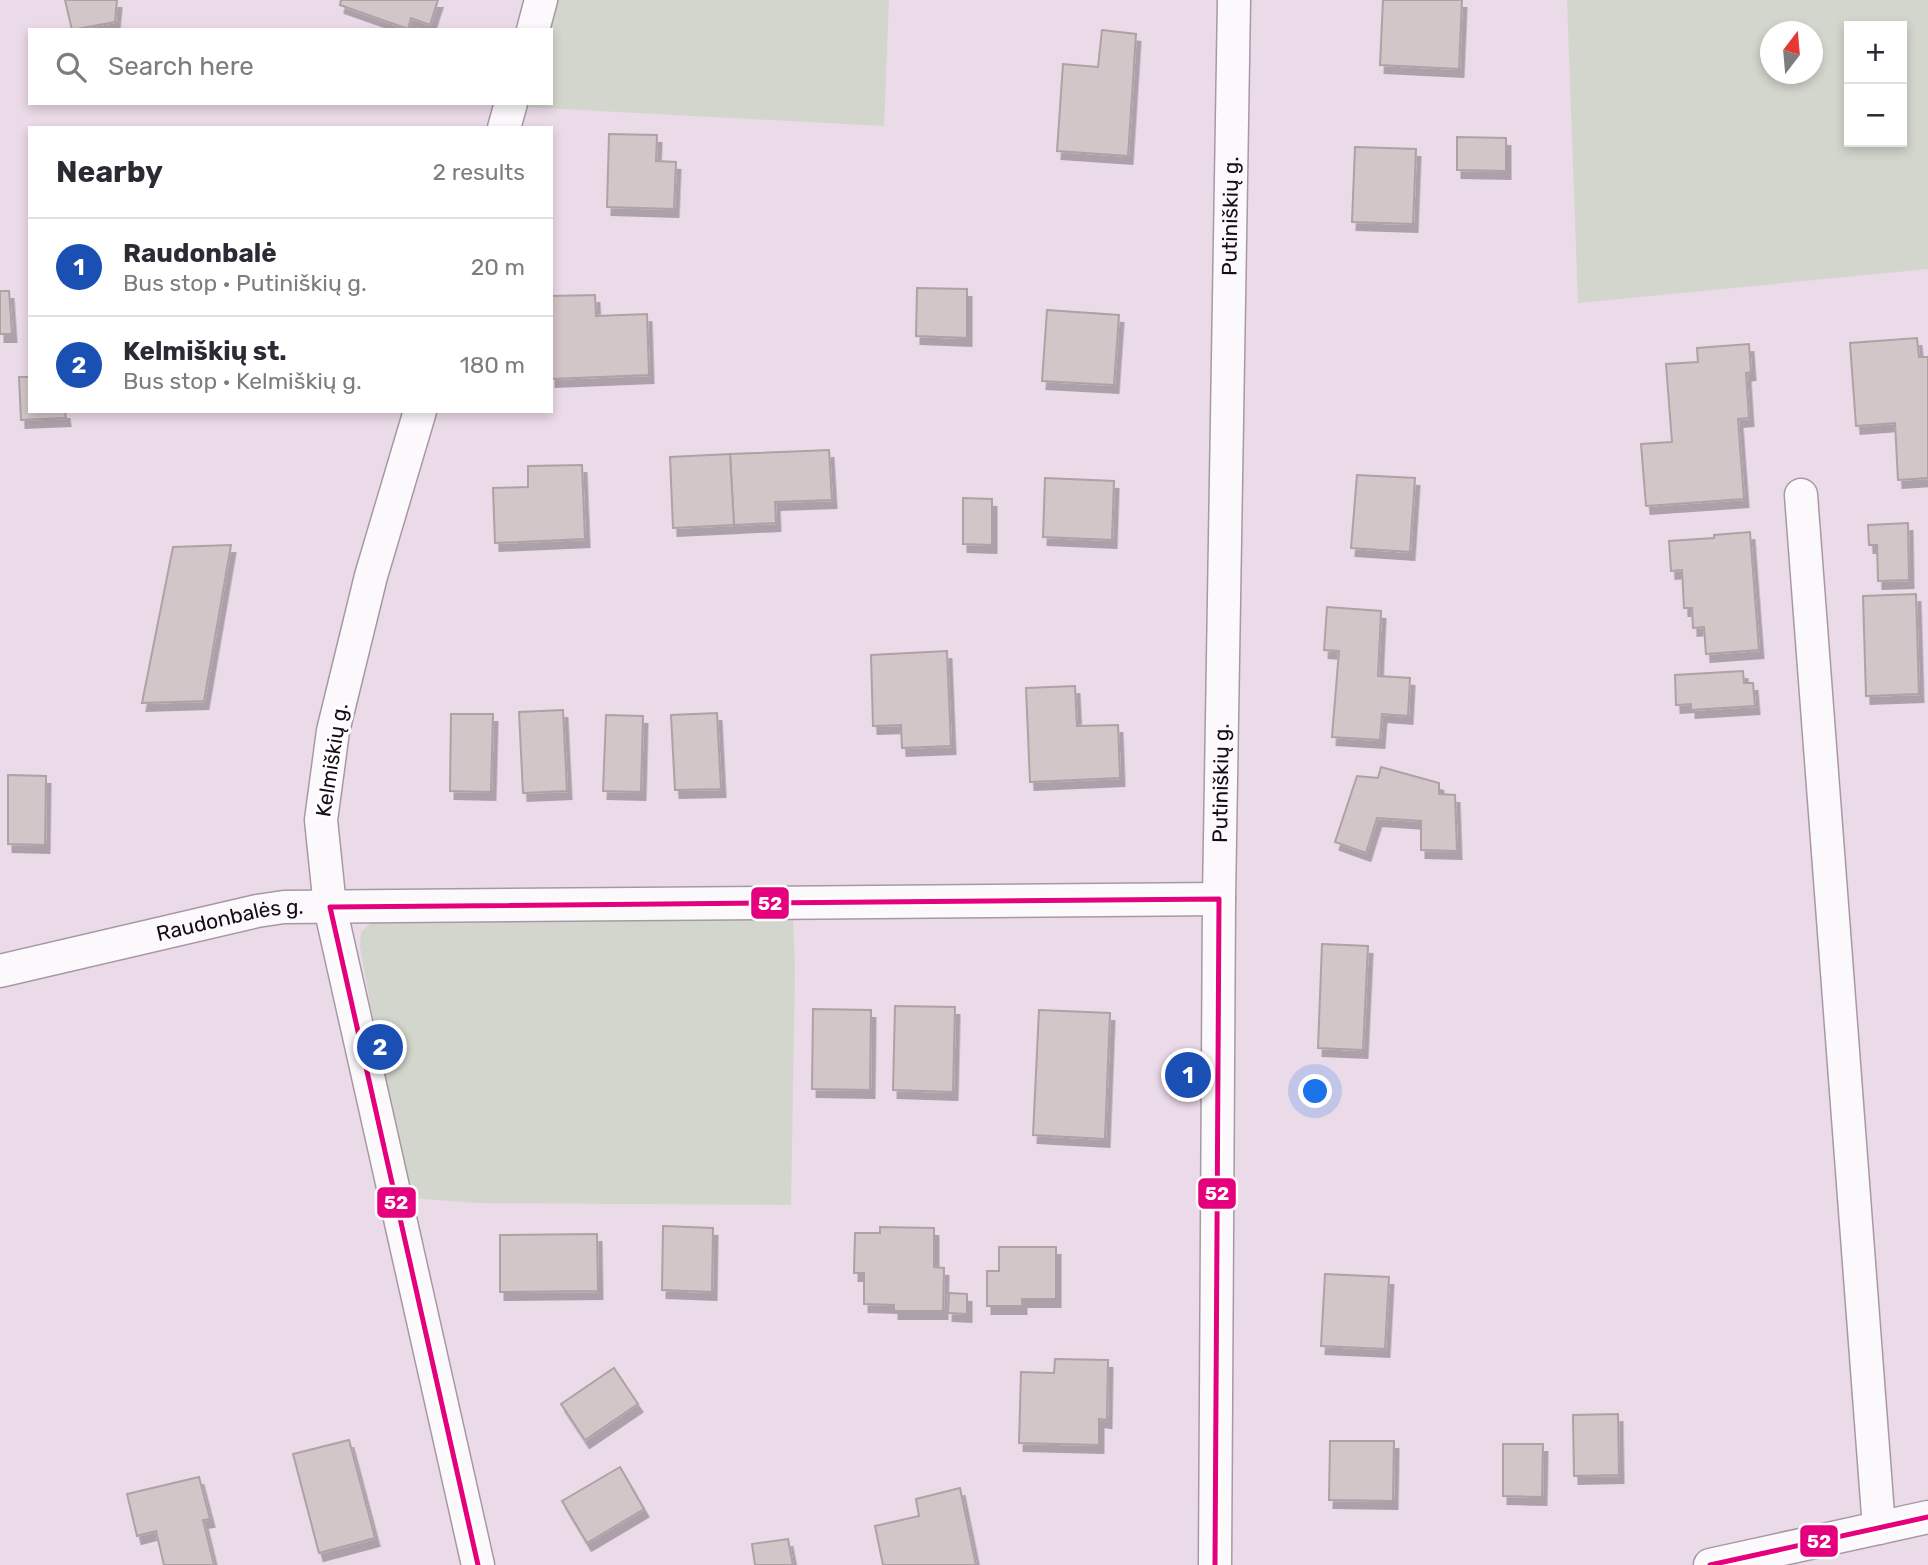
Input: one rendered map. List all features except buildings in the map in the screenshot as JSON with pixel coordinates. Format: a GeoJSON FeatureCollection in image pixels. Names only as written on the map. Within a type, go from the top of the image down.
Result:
{"type":"FeatureCollection","features":[{"type":"Feature","properties":{"kind":"street"},"geometry":{"type":"LineString","coordinates":[[534,28],[541,0]]}},
{"type":"Feature","properties":{"kind":"street","name":"Putiniškių g."},"geometry":{"type":"LineString","coordinates":[[1215,1565],[1219,899],[1234,0]]}},
{"type":"Feature","properties":{"kind":"street"},"geometry":{"type":"LineString","coordinates":[[505,126],[510,105]]}},
{"type":"Feature","properties":{"kind":"street","name":"Kelmiškių g."},"geometry":{"type":"LineString","coordinates":[[419,413],[371,576],[333,731],[321,820],[330,907],[478,1565]]}},
{"type":"Feature","properties":{"kind":"street"},"geometry":{"type":"LineString","coordinates":[[1801,495],[1879,1528]]}},
{"type":"Feature","properties":{"kind":"street","name":"Raudonbalės g."},"geometry":{"type":"LineString","coordinates":[[0,971],[284,907],[1219,899]]}},
{"type":"Feature","properties":{"kind":"street"},"geometry":{"type":"LineString","coordinates":[[1710,1565],[1928,1517]]}},
{"type":"Feature","properties":{"kind":"shaded area"},"geometry":{"type":"Polygon","coordinates":[[[553,0],[889,0],[884,126],[523,107],[553,105],[553,28],[546,28],[553,0]]]}},
{"type":"Feature","properties":{"kind":"shaded area"},"geometry":{"type":"Polygon","coordinates":[[[1567,0],[1928,0],[1928,269],[1578,303],[1567,0]]]}},
{"type":"Feature","properties":{"kind":"shaded area"},"geometry":{"type":"Polygon","coordinates":[[[793,918],[795,966],[791,1205],[477,1203],[408,1198],[397,1152],[360,947],[361,932],[372,922],[793,918]]]}},
{"type":"Feature","properties":{"kind":"transit line","name":"52"},"geometry":{"type":"LineString","coordinates":[[478,1565],[330,907],[1219,899],[1215,1565]]}},
{"type":"Feature","properties":{"kind":"transit line","name":"52"},"geometry":{"type":"LineString","coordinates":[[1710,1565],[1928,1517]]}},
{"type":"Feature","properties":{"kind":"place","name":"Kelmiškių st."},"geometry":{"type":"Point","coordinates":[380,1047]}},
{"type":"Feature","properties":{"kind":"place","name":"Raudonbalė"},"geometry":{"type":"Point","coordinates":[1188,1075]}}]}
